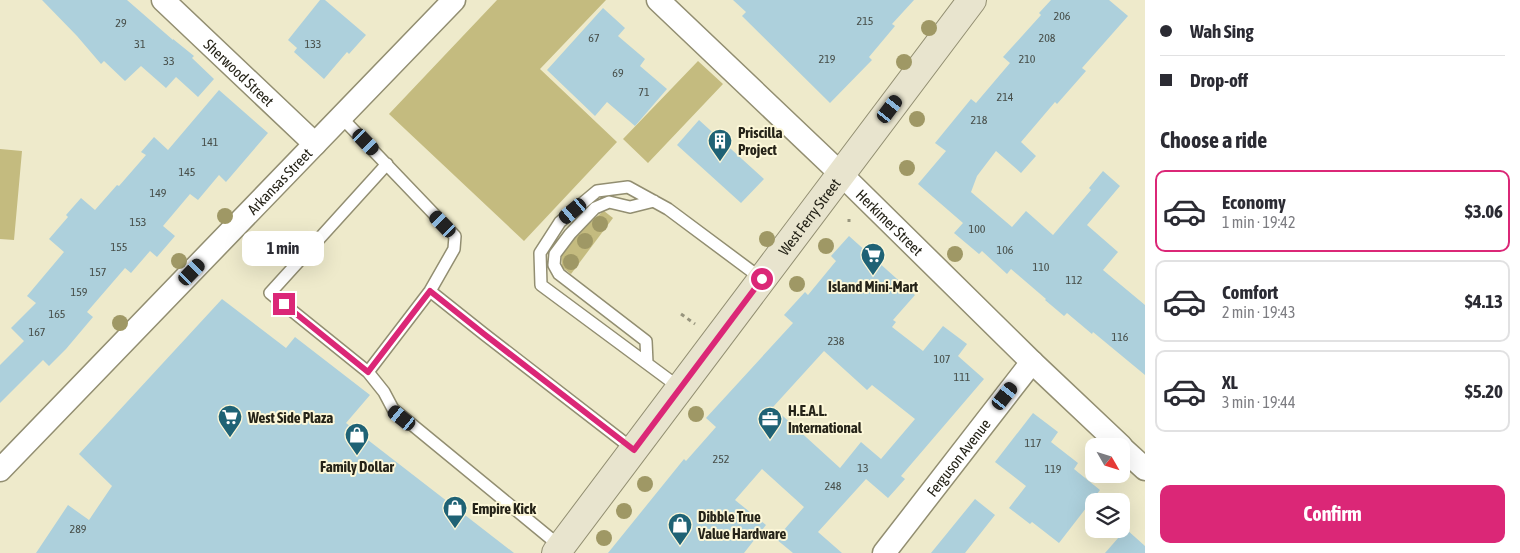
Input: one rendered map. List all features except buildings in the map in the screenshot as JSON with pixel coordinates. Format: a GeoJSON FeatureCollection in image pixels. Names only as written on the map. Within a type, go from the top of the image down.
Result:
{"type":"FeatureCollection","features":[{"type":"Feature","properties":{"kind":"street","name":"Sherwood Street"},"geometry":{"type":"LineString","coordinates":[[163,0],[315,144]]}},
{"type":"Feature","properties":{"kind":"street","name":"Arkansas Street"},"geometry":{"type":"LineString","coordinates":[[0,470],[454,0]]}},
{"type":"Feature","properties":{"kind":"street","name":"Herkimer Street"},"geometry":{"type":"LineString","coordinates":[[658,0],[841,174],[1032,362],[1113,438]]}},
{"type":"Feature","properties":{"kind":"street","name":"West Ferry Street"},"geometry":{"type":"LineString","coordinates":[[559,550],[972,0]]}},
{"type":"Feature","properties":{"kind":"street","name":"Ferguson Avenue"},"geometry":{"type":"LineString","coordinates":[[884,553],[1032,362]]}},
{"type":"Feature","properties":{"kind":"street","name":"Herkimer Street"},"geometry":{"type":"LineString","coordinates":[[1130,455],[1145,469]]}},
{"type":"Feature","properties":{"kind":"lane"},"geometry":{"type":"LineString","coordinates":[[341,117],[455,236],[454,249],[430,291],[368,372]]}},
{"type":"Feature","properties":{"kind":"lane"},"geometry":{"type":"LineString","coordinates":[[387,164],[270,293],[368,372],[384,392],[393,409],[559,550]]}},
{"type":"Feature","properties":{"kind":"lane"},"geometry":{"type":"LineString","coordinates":[[680,388],[541,285],[540,253],[560,222],[597,191],[628,187],[668,209],[762,279]]}},
{"type":"Feature","properties":{"kind":"lane"},"geometry":{"type":"LineString","coordinates":[[647,363],[646,341],[559,274],[554,265],[556,254],[570,234],[595,208],[609,202],[630,207],[654,201]]}},
{"type":"Feature","properties":{"kind":"lane"},"geometry":{"type":"LineString","coordinates":[[430,291],[634,450]]}},
{"type":"Feature","properties":{"kind":"path"},"geometry":{"type":"LineString","coordinates":[[682,314],[696,325]]}},
{"type":"Feature","properties":{"kind":"shaded area"},"geometry":{"type":"Polygon","coordinates":[[[497,0],[606,0],[540,69],[617,142],[524,241],[389,114],[497,0]]]}},
{"type":"Feature","properties":{"kind":"shaded area"},"geometry":{"type":"Polygon","coordinates":[[[698,61],[723,84],[648,163],[623,139],[698,61]]]}},
{"type":"Feature","properties":{"kind":"shaded area"},"geometry":{"type":"Polygon","coordinates":[[[0,149],[22,151],[14,240],[0,239],[0,149]]]}},
{"type":"Feature","properties":{"kind":"shaded area"},"geometry":{"type":"Polygon","coordinates":[[[604,211],[613,218],[571,274],[562,267],[562,255],[565,249],[580,231],[604,211]]]}},
{"type":"Feature","properties":{"kind":"place","name":"Priscilla Project"},"geometry":{"type":"Point","coordinates":[720,162]}},
{"type":"Feature","properties":{"kind":"place","name":"Island Mini-Mart"},"geometry":{"type":"Point","coordinates":[873,276]}},
{"type":"Feature","properties":{"kind":"place","name":"West Side Plaza"},"geometry":{"type":"Point","coordinates":[230,438]}},
{"type":"Feature","properties":{"kind":"place","name":"H.E.A.L. International"},"geometry":{"type":"Point","coordinates":[770,440]}},
{"type":"Feature","properties":{"kind":"place","name":"Family Dollar"},"geometry":{"type":"Point","coordinates":[357,456]}},
{"type":"Feature","properties":{"kind":"place","name":"Empire Kick"},"geometry":{"type":"Point","coordinates":[455,529]}},
{"type":"Feature","properties":{"kind":"place","name":"Dibble True Value Hardware"},"geometry":{"type":"Point","coordinates":[680,546]}},
{"type":"Feature","properties":{"kind":"route"},"geometry":{"type":"LineString","coordinates":[[284,304],[368,372],[430,291],[634,450],[762,279]]}}]}
